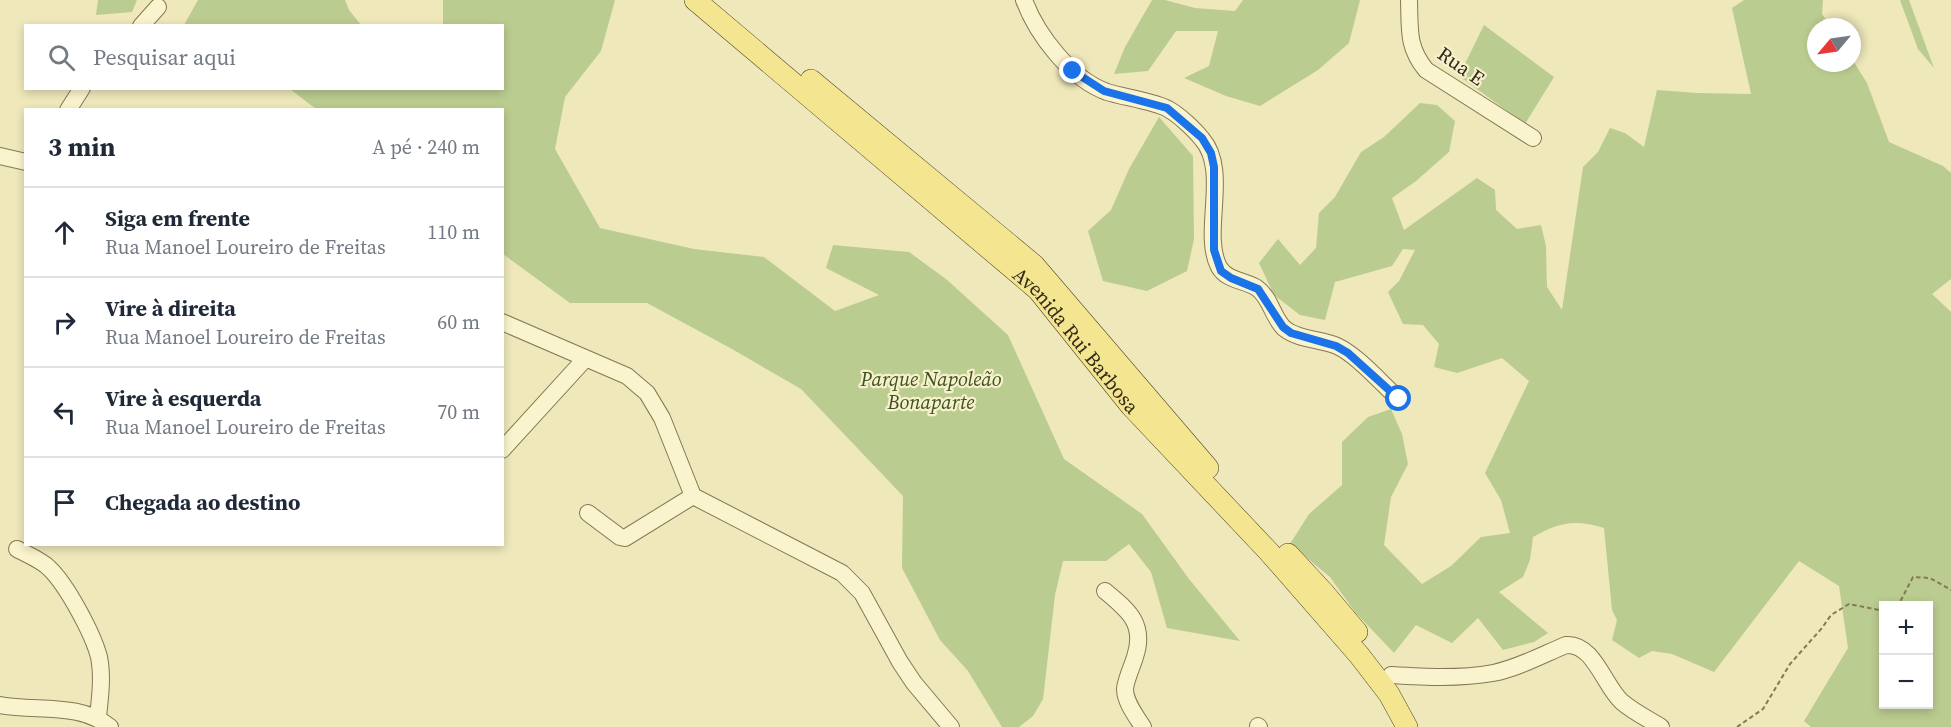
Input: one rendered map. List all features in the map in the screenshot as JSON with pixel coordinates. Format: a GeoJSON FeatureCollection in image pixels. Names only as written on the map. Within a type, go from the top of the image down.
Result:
{"type":"FeatureCollection","features":[{"type":"Feature","properties":{"kind":"main road","name":"Avenida Rui Barbosa"},"geometry":{"type":"LineString","coordinates":[[695,0],[1038,290],[1131,406],[1269,552],[1359,655],[1389,694],[1407,727]]}},
{"type":"Feature","properties":{"kind":"main road","name":"Avenida Rui Barbosa"},"geometry":{"type":"LineString","coordinates":[[714,0],[1034,265],[1207,467],[1325,594],[1391,675],[1420,727]]}},
{"type":"Feature","properties":{"kind":"street"},"geometry":{"type":"LineString","coordinates":[[1024,0],[1030,15],[1048,43],[1073,71],[1104,91],[1167,108],[1202,138],[1211,153],[1214,167],[1214,250],[1221,271],[1231,278],[1258,289],[1283,327],[1291,333],[1342,349],[1399,399]]}},
{"type":"Feature","properties":{"kind":"street","name":"Rua E"},"geometry":{"type":"LineString","coordinates":[[1409,0],[1411,39],[1415,56],[1426,70],[1533,138]]}},
{"type":"Feature","properties":{"kind":"street"},"geometry":{"type":"LineString","coordinates":[[143,24],[158,7]]}},
{"type":"Feature","properties":{"kind":"street"},"geometry":{"type":"LineString","coordinates":[[69,108],[81,90]]}},
{"type":"Feature","properties":{"kind":"street"},"geometry":{"type":"LineString","coordinates":[[0,156],[24,162]]}},
{"type":"Feature","properties":{"kind":"street"},"geometry":{"type":"LineString","coordinates":[[504,323],[585,360],[627,376],[647,393],[662,418],[693,496],[842,573],[862,592],[900,662],[914,683],[951,727]]}},
{"type":"Feature","properties":{"kind":"street"},"geometry":{"type":"LineString","coordinates":[[504,448],[585,360]]}},
{"type":"Feature","properties":{"kind":"street"},"geometry":{"type":"LineString","coordinates":[[588,513],[620,537],[625,538],[693,496]]}},
{"type":"Feature","properties":{"kind":"street"},"geometry":{"type":"LineString","coordinates":[[0,705],[81,711],[104,722],[99,657],[88,630],[61,582],[48,567],[18,549]]}},
{"type":"Feature","properties":{"kind":"street"},"geometry":{"type":"LineString","coordinates":[[1105,591],[1129,610],[1133,617],[1138,636],[1138,649],[1125,690],[1143,727]]}},
{"type":"Feature","properties":{"kind":"street"},"geometry":{"type":"LineString","coordinates":[[1391,675],[1427,677],[1491,673],[1514,667],[1566,645],[1575,645],[1583,648],[1623,702],[1661,727]]}},
{"type":"Feature","properties":{"kind":"path"},"geometry":{"type":"LineString","coordinates":[[1900,601],[1913,578],[1930,578],[1951,590]]}},
{"type":"Feature","properties":{"kind":"path"},"geometry":{"type":"LineString","coordinates":[[1737,727],[1762,710],[1790,664],[1831,615],[1848,604],[1879,610]]}},
{"type":"Feature","properties":{"kind":"green space"},"geometry":{"type":"Polygon","coordinates":[[[98,0],[137,0],[132,12],[96,15],[98,0]]]}},
{"type":"Feature","properties":{"kind":"green space"},"geometry":{"type":"Polygon","coordinates":[[[198,0],[345,0],[349,10],[360,24],[185,24],[198,0]]]}},
{"type":"Feature","properties":{"kind":"green space","name":"Parque Napoleão Bonaparte"},"geometry":{"type":"Polygon","coordinates":[[[443,0],[615,0],[601,51],[565,97],[555,149],[600,228],[694,249],[764,257],[835,311],[879,295],[826,268],[833,245],[909,252],[946,279],[1008,335],[1064,459],[1142,514],[1189,579],[1240,641],[1167,628],[1151,572],[1129,544],[1106,561],[1063,561],[1055,595],[1043,699],[1033,716],[1019,727],[1002,727],[968,671],[940,640],[902,568],[903,496],[801,389],[647,303],[570,303],[504,255],[504,108],[315,108],[291,90],[504,90],[504,24],[443,24],[443,0]]]}},
{"type":"Feature","properties":{"kind":"green space"},"geometry":{"type":"Polygon","coordinates":[[[1152,0],[1165,0],[1195,8],[1235,11],[1243,0],[1360,0],[1349,43],[1318,70],[1260,106],[1226,96],[1184,78],[1209,66],[1218,31],[1176,31],[1148,71],[1114,74],[1125,47],[1152,0]]]}},
{"type":"Feature","properties":{"kind":"green space"},"geometry":{"type":"Polygon","coordinates":[[[1744,0],[1823,0],[1822,14],[1825,18],[1807,18],[1807,72],[1860,72],[1867,83],[1889,142],[1943,166],[1951,173],[1951,279],[1932,294],[1951,312],[1951,727],[1811,727],[1804,721],[1848,648],[1839,586],[1799,561],[1714,672],[1672,654],[1652,651],[1639,658],[1612,640],[1617,620],[1612,610],[1604,528],[1576,523],[1559,525],[1533,537],[1530,560],[1523,577],[1499,592],[1548,633],[1534,642],[1503,650],[1478,618],[1452,643],[1416,625],[1394,653],[1355,612],[1330,577],[1290,544],[1309,514],[1342,485],[1342,442],[1368,417],[1391,409],[1402,434],[1408,464],[1391,497],[1384,545],[1422,584],[1451,566],[1481,537],[1510,533],[1501,500],[1485,473],[1529,381],[1502,358],[1457,373],[1434,367],[1439,344],[1423,325],[1403,324],[1388,292],[1399,281],[1415,250],[1403,249],[1392,266],[1335,282],[1325,320],[1300,315],[1274,295],[1259,263],[1278,239],[1300,265],[1316,248],[1319,213],[1335,197],[1361,152],[1384,137],[1420,103],[1437,105],[1455,121],[1449,152],[1416,181],[1392,198],[1404,230],[1477,178],[1495,190],[1496,210],[1517,229],[1541,225],[1546,246],[1547,287],[1562,310],[1583,167],[1598,152],[1610,128],[1625,133],[1644,147],[1657,90],[1751,94],[1732,8],[1744,0]]]}},
{"type":"Feature","properties":{"kind":"green space"},"geometry":{"type":"Polygon","coordinates":[[[1900,0],[1909,0],[1934,68],[1918,49],[1900,0]]]}},
{"type":"Feature","properties":{"kind":"green space"},"geometry":{"type":"Polygon","coordinates":[[[1484,25],[1554,77],[1525,124],[1459,76],[1484,25]]]}},
{"type":"Feature","properties":{"kind":"green space"},"geometry":{"type":"Polygon","coordinates":[[[1159,117],[1193,156],[1194,239],[1187,271],[1147,291],[1103,281],[1088,231],[1111,210],[1129,169],[1159,117]]]}},
{"type":"Feature","properties":{"kind":"route"},"geometry":{"type":"LineString","coordinates":[[1073,71],[1104,91],[1167,108],[1202,138],[1211,153],[1214,167],[1214,250],[1221,271],[1231,278],[1258,289],[1283,327],[1291,333],[1336,346],[1348,353],[1399,399]]}}]}
